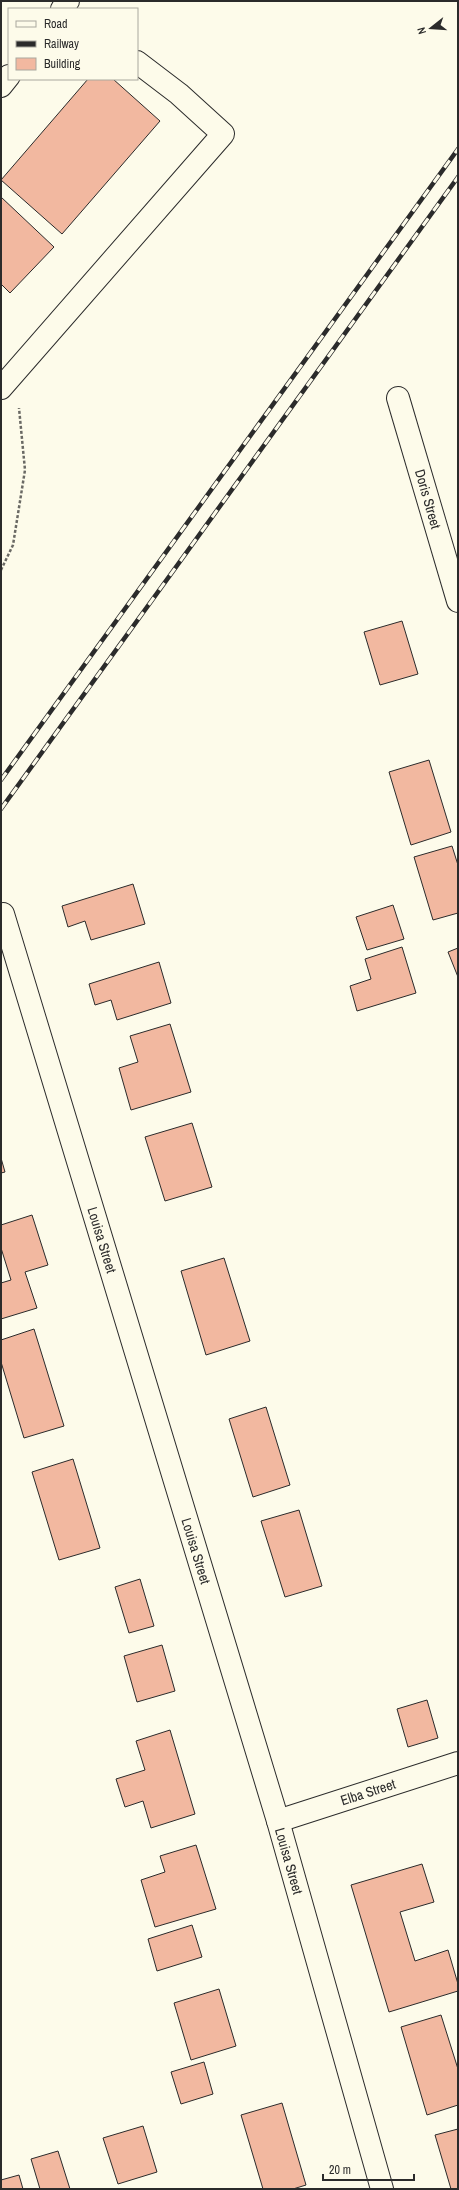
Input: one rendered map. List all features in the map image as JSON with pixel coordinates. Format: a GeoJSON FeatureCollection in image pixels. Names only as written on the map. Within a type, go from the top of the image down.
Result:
{"type":"FeatureCollection","features":[{"type":"Feature","properties":{"kind":"street"},"geometry":{"type":"LineString","coordinates":[[1,388],[223,134],[179,94],[138,63]]}},
{"type":"Feature","properties":{"kind":"street"},"geometry":{"type":"LineString","coordinates":[[1,86],[8,77]]}},
{"type":"Feature","properties":{"kind":"street","name":"Doris Street"},"geometry":{"type":"LineString","coordinates":[[398,398],[458,601]]}},
{"type":"Feature","properties":{"kind":"street","name":"Louisa Street"},"geometry":{"type":"LineString","coordinates":[[3,914],[278,1821],[382,2189]]}},
{"type":"Feature","properties":{"kind":"street","name":"Elba Street"},"geometry":{"type":"LineString","coordinates":[[278,1821],[458,1763]]}},
{"type":"Feature","properties":{"kind":"path"},"geometry":{"type":"LineString","coordinates":[[1,570],[13,545],[25,470],[15,372]]}},
{"type":"Feature","properties":{"kind":"building"},"geometry":{"type":"Polygon","coordinates":[[[87,80],[114,80],[160,121],[62,234],[1,180],[87,80]]]}},
{"type":"Feature","properties":{"kind":"building"},"geometry":{"type":"Polygon","coordinates":[[[1,197],[54,247],[10,293],[1,284],[1,197]]]}},
{"type":"Feature","properties":{"kind":"building"},"geometry":{"type":"Polygon","coordinates":[[[402,621],[418,674],[380,685],[364,632],[402,621]]]}},
{"type":"Feature","properties":{"kind":"building"},"geometry":{"type":"Polygon","coordinates":[[[429,760],[451,832],[411,845],[389,772],[429,760]]]}},
{"type":"Feature","properties":{"kind":"building"},"geometry":{"type":"Polygon","coordinates":[[[452,846],[458,865],[458,913],[433,920],[414,857],[452,846]]]}},
{"type":"Feature","properties":{"kind":"building"},"geometry":{"type":"Polygon","coordinates":[[[133,884],[145,924],[91,940],[85,921],[68,927],[62,906],[133,884]]]}},
{"type":"Feature","properties":{"kind":"building"},"geometry":{"type":"Polygon","coordinates":[[[393,905],[404,939],[367,950],[356,917],[393,905]]]}},
{"type":"Feature","properties":{"kind":"building"},"geometry":{"type":"Polygon","coordinates":[[[402,947],[416,993],[357,1011],[350,986],[371,979],[365,959],[402,947]]]}},
{"type":"Feature","properties":{"kind":"building"},"geometry":{"type":"Polygon","coordinates":[[[458,948],[458,977],[448,952],[458,948]]]}},
{"type":"Feature","properties":{"kind":"building"},"geometry":{"type":"Polygon","coordinates":[[[159,962],[171,1003],[117,1020],[111,1000],[95,1005],[89,984],[159,962]]]}},
{"type":"Feature","properties":{"kind":"building"},"geometry":{"type":"Polygon","coordinates":[[[170,1024],[191,1092],[131,1110],[119,1068],[138,1062],[130,1036],[170,1024]]]}},
{"type":"Feature","properties":{"kind":"building"},"geometry":{"type":"Polygon","coordinates":[[[192,1123],[212,1187],[165,1201],[145,1137],[192,1123]]]}},
{"type":"Feature","properties":{"kind":"building"},"geometry":{"type":"Polygon","coordinates":[[[1,1158],[5,1172],[1,1173],[1,1158]]]}},
{"type":"Feature","properties":{"kind":"building"},"geometry":{"type":"Polygon","coordinates":[[[32,1215],[48,1265],[25,1272],[37,1308],[1,1319],[1,1283],[11,1280],[1,1248],[1,1225],[32,1215]]]}},
{"type":"Feature","properties":{"kind":"building"},"geometry":{"type":"Polygon","coordinates":[[[224,1258],[250,1341],[206,1355],[181,1271],[224,1258]]]}},
{"type":"Feature","properties":{"kind":"building"},"geometry":{"type":"Polygon","coordinates":[[[34,1329],[64,1426],[24,1438],[1,1362],[1,1340],[34,1329]]]}},
{"type":"Feature","properties":{"kind":"building"},"geometry":{"type":"Polygon","coordinates":[[[266,1407],[290,1485],[253,1497],[229,1419],[266,1407]]]}},
{"type":"Feature","properties":{"kind":"building"},"geometry":{"type":"Polygon","coordinates":[[[73,1459],[100,1548],[59,1560],[32,1472],[73,1459]]]}},
{"type":"Feature","properties":{"kind":"building"},"geometry":{"type":"Polygon","coordinates":[[[299,1510],[322,1586],[285,1597],[261,1521],[299,1510]]]}},
{"type":"Feature","properties":{"kind":"building"},"geometry":{"type":"Polygon","coordinates":[[[140,1579],[154,1626],[129,1633],[115,1587],[140,1579]]]}},
{"type":"Feature","properties":{"kind":"building"},"geometry":{"type":"Polygon","coordinates":[[[162,1645],[175,1691],[137,1702],[124,1656],[162,1645]]]}},
{"type":"Feature","properties":{"kind":"building"},"geometry":{"type":"Polygon","coordinates":[[[427,1700],[438,1738],[408,1747],[397,1709],[427,1700]]]}},
{"type":"Feature","properties":{"kind":"building"},"geometry":{"type":"Polygon","coordinates":[[[170,1730],[195,1814],[151,1828],[143,1801],[125,1807],[116,1779],[145,1770],[136,1741],[170,1730]]]}},
{"type":"Feature","properties":{"kind":"building"},"geometry":{"type":"Polygon","coordinates":[[[196,1845],[216,1909],[155,1927],[141,1880],[165,1872],[160,1856],[196,1845]]]}},
{"type":"Feature","properties":{"kind":"building"},"geometry":{"type":"Polygon","coordinates":[[[422,1864],[434,1902],[400,1912],[415,1961],[448,1950],[458,1984],[458,1991],[389,2012],[351,1885],[422,1864]]]}},
{"type":"Feature","properties":{"kind":"building"},"geometry":{"type":"Polygon","coordinates":[[[192,1925],[202,1957],[157,1971],[148,1939],[192,1925]]]}},
{"type":"Feature","properties":{"kind":"building"},"geometry":{"type":"Polygon","coordinates":[[[219,1989],[236,2046],[191,2060],[174,2003],[219,1989]]]}},
{"type":"Feature","properties":{"kind":"building"},"geometry":{"type":"Polygon","coordinates":[[[441,2015],[458,2069],[458,2105],[427,2115],[401,2027],[441,2015]]]}},
{"type":"Feature","properties":{"kind":"building"},"geometry":{"type":"Polygon","coordinates":[[[204,2062],[213,2094],[181,2104],[171,2072],[204,2062]]]}},
{"type":"Feature","properties":{"kind":"building"},"geometry":{"type":"Polygon","coordinates":[[[282,2103],[306,2185],[293,2189],[263,2189],[241,2115],[282,2103]]]}},
{"type":"Feature","properties":{"kind":"building"},"geometry":{"type":"Polygon","coordinates":[[[143,2126],[157,2172],[118,2184],[103,2138],[143,2126]]]}},
{"type":"Feature","properties":{"kind":"building"},"geometry":{"type":"Polygon","coordinates":[[[458,2129],[458,2189],[451,2189],[435,2135],[458,2129]]]}},
{"type":"Feature","properties":{"kind":"building"},"geometry":{"type":"Polygon","coordinates":[[[58,2151],[70,2189],[40,2189],[31,2159],[58,2151]]]}},
{"type":"Feature","properties":{"kind":"building"},"geometry":{"type":"Polygon","coordinates":[[[19,2175],[23,2189],[1,2189],[1,2180],[19,2175]]]}},
{"type":"Feature","properties":{"kind":"railway"},"geometry":{"type":"LineString","coordinates":[[1,780],[458,149]]}},
{"type":"Feature","properties":{"kind":"railway"},"geometry":{"type":"LineString","coordinates":[[1,809],[458,177]]}}]}
